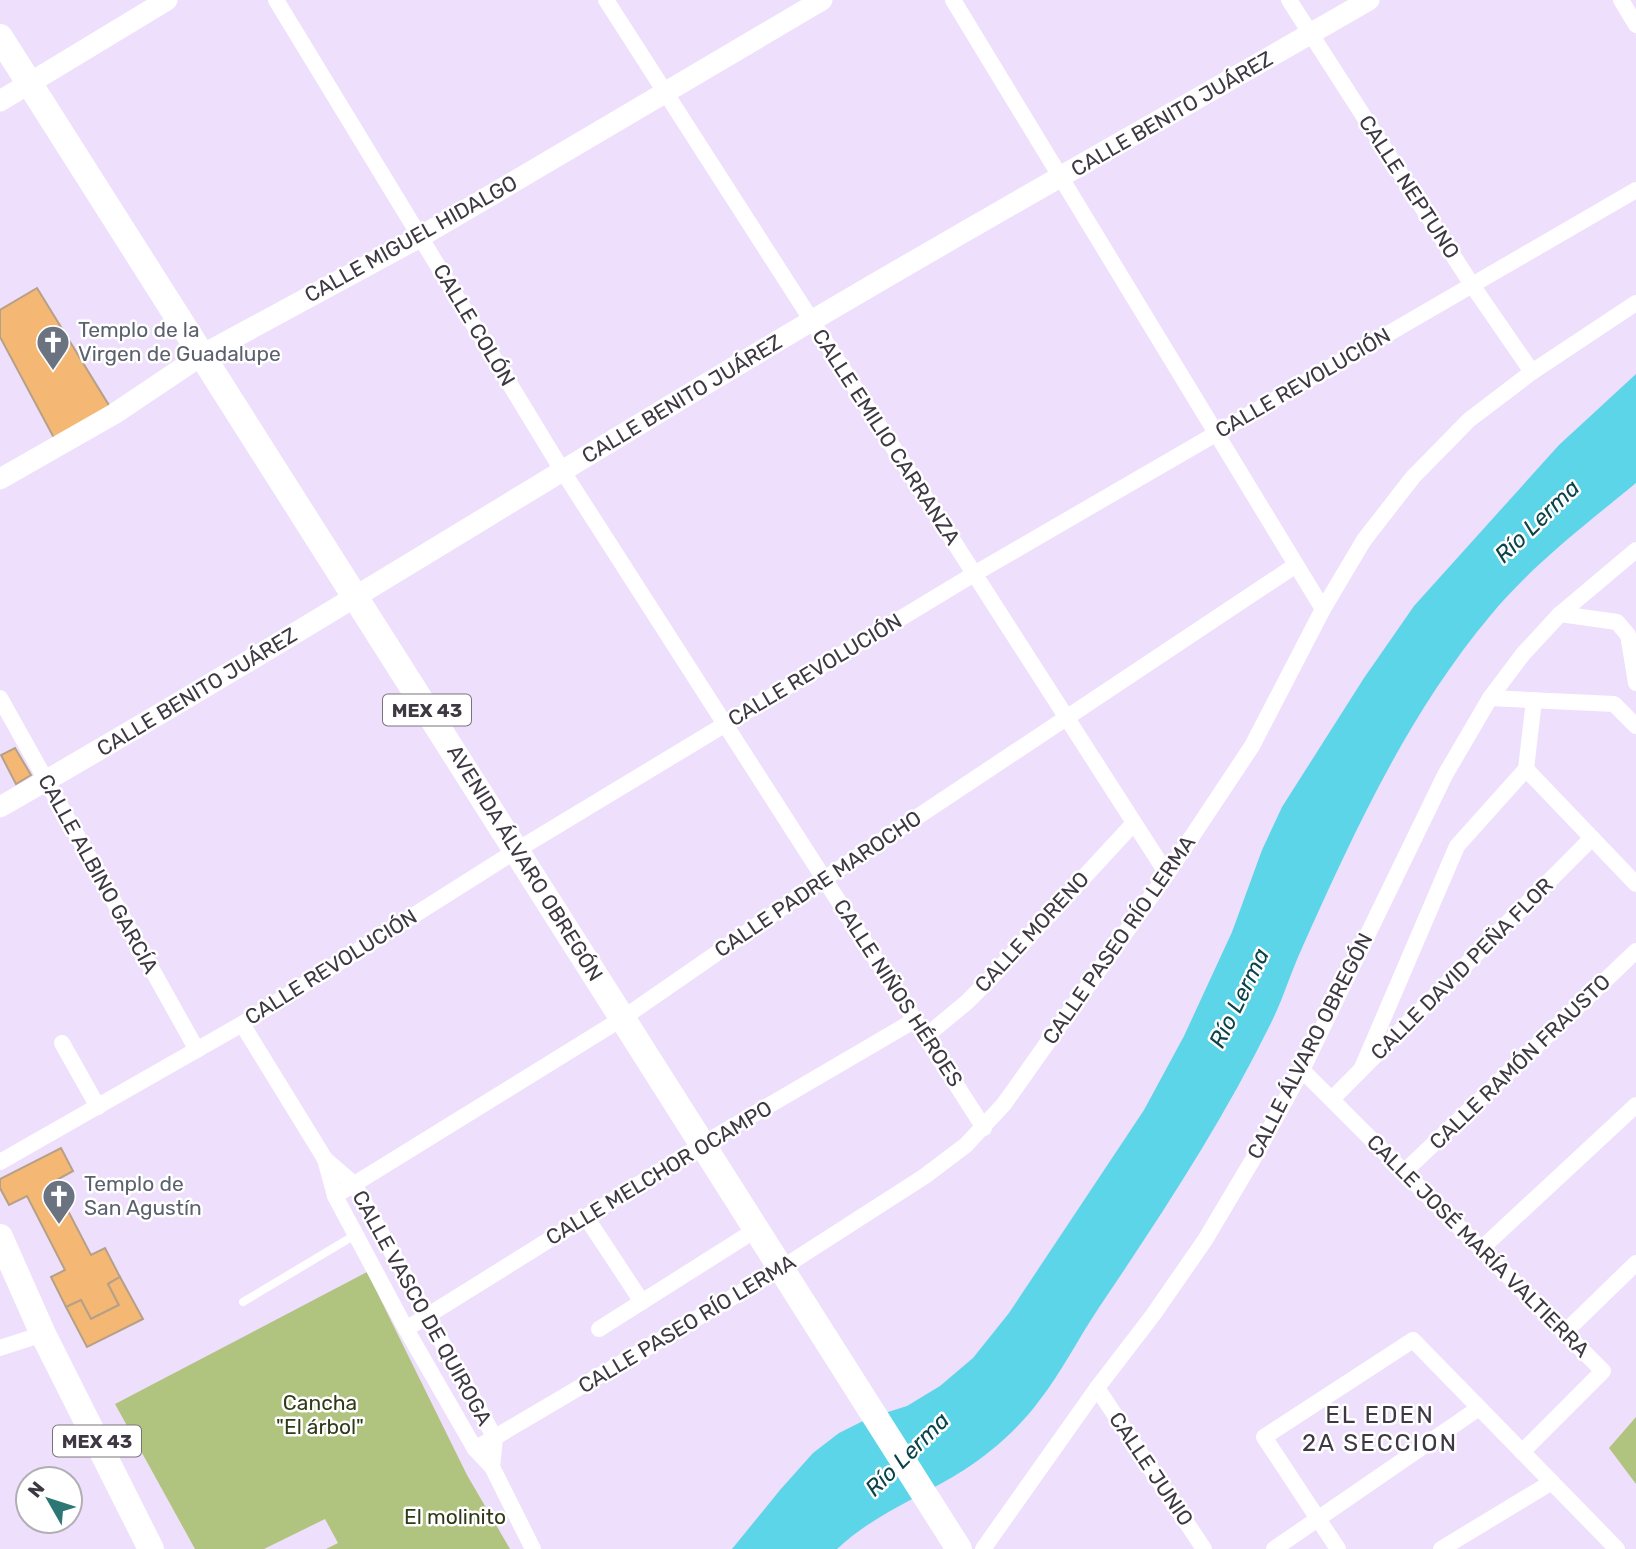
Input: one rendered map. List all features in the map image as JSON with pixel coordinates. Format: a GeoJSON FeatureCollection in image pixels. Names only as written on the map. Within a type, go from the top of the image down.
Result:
{"type":"FeatureCollection","features":[{"type":"Feature","properties":{"kind":"main road","name":"AVENIDA ÁLVARO OBREGÓN"},"geometry":{"type":"LineString","coordinates":[[0,37],[758,1228],[959,1549]]}},
{"type":"Feature","properties":{"kind":"main road","name":"MEX 43"},"geometry":{"type":"LineString","coordinates":[[0,1237],[43,1334],[151,1549]]}},
{"type":"Feature","properties":{"kind":"street","name":"CALLE COLÓN"},"geometry":{"type":"LineString","coordinates":[[276,0],[562,470]]}},
{"type":"Feature","properties":{"kind":"street","name":"CALLE EMILIO CARRANZA"},"geometry":{"type":"LineString","coordinates":[[606,0],[1167,874]]}},
{"type":"Feature","properties":{"kind":"street","name":"CALLE MIGUEL HIDALGO"},"geometry":{"type":"LineString","coordinates":[[0,479],[114,414],[202,355],[420,237],[822,0]]}},
{"type":"Feature","properties":{"kind":"street"},"geometry":{"type":"LineString","coordinates":[[953,0],[1323,608]]}},
{"type":"Feature","properties":{"kind":"street","name":"CALLE NEPTUNO"},"geometry":{"type":"LineString","coordinates":[[1289,0],[1472,285],[1532,372]]}},
{"type":"Feature","properties":{"kind":"street","name":"CALLE BENITO JUÁREZ"},"geometry":{"type":"LineString","coordinates":[[0,807],[356,598],[562,470],[812,321],[1369,0]]}},
{"type":"Feature","properties":{"kind":"street"},"geometry":{"type":"LineString","coordinates":[[1621,0],[1636,25]]}},
{"type":"Feature","properties":{"kind":"street"},"geometry":{"type":"LineString","coordinates":[[0,102],[157,2]]}},
{"type":"Feature","properties":{"kind":"street","name":"CALLE REVOLUCIÓN"},"geometry":{"type":"LineString","coordinates":[[0,1162],[242,1024],[517,850],[974,574],[1636,190]]}},
{"type":"Feature","properties":{"kind":"street","name":"CALLE PASEO RÍO LERMA"},"geometry":{"type":"LineString","coordinates":[[475,1449],[782,1268],[946,1162],[984,1128],[1012,1093],[1167,874],[1252,746],[1323,608],[1364,540],[1413,477],[1469,420],[1532,372],[1636,303]]}},
{"type":"Feature","properties":{"kind":"street","name":"CALLE NIÑOS HÉROES"},"geometry":{"type":"LineString","coordinates":[[562,470],[984,1128]]}},
{"type":"Feature","properties":{"kind":"street","name":"CALLE ÁLVARO OBREGÓN"},"geometry":{"type":"LineString","coordinates":[[983,1549],[1205,1240],[1302,1070],[1446,775],[1490,698],[1560,614],[1636,550]]}},
{"type":"Feature","properties":{"kind":"street","name":"CALLE PADRE MAROCHO"},"geometry":{"type":"LineString","coordinates":[[335,1196],[623,1018],[824,879],[1296,565]]}},
{"type":"Feature","properties":{"kind":"street"},"geometry":{"type":"LineString","coordinates":[[1560,614],[1617,622],[1628,635],[1635,682],[1614,704]]}},
{"type":"Feature","properties":{"kind":"street","name":"CALLE ALBINO GARCÍA"},"geometry":{"type":"LineString","coordinates":[[0,698],[197,1050]]}},
{"type":"Feature","properties":{"kind":"street"},"geometry":{"type":"LineString","coordinates":[[1490,698],[1614,704],[1636,726]]}},
{"type":"Feature","properties":{"kind":"street"},"geometry":{"type":"LineString","coordinates":[[1362,1068],[1457,846],[1525,769],[1534,700]]}},
{"type":"Feature","properties":{"kind":"street"},"geometry":{"type":"LineString","coordinates":[[1525,769],[1636,884]]}},
{"type":"Feature","properties":{"kind":"street","name":"CALLE MORENO"},"geometry":{"type":"LineString","coordinates":[[926,1037],[988,982],[1134,823]]}},
{"type":"Feature","properties":{"kind":"street","name":"CALLE DAVID PEÑA FLOR"},"geometry":{"type":"LineString","coordinates":[[1332,1099],[1592,838]]}},
{"type":"Feature","properties":{"kind":"street","name":"CALLE RAMÓN FRAUSTO"},"geometry":{"type":"LineString","coordinates":[[1405,1172],[1636,951]]}},
{"type":"Feature","properties":{"kind":"street","name":"CALLE MELCHOR OCAMPO"},"geometry":{"type":"LineString","coordinates":[[406,1329],[703,1144],[915,1020]]}},
{"type":"Feature","properties":{"kind":"street","name":"CALLE VASCO DE QUIROGA"},"geometry":{"type":"LineString","coordinates":[[242,1024],[325,1159],[335,1196],[355,1235],[475,1449],[492,1467],[533,1549]]}},
{"type":"Feature","properties":{"kind":"street"},"geometry":{"type":"LineString","coordinates":[[62,1043],[98,1107]]}},
{"type":"Feature","properties":{"kind":"street","name":"CALLE JOSÉ MARÍA VALTIERRA"},"geometry":{"type":"LineString","coordinates":[[1302,1070],[1603,1371],[1522,1452]]}},
{"type":"Feature","properties":{"kind":"street"},"geometry":{"type":"LineString","coordinates":[[1480,1249],[1636,1105]]}},
{"type":"Feature","properties":{"kind":"street","name":"CALLE VASCO DE QUIROGA"},"geometry":{"type":"LineString","coordinates":[[325,1159],[354,1184],[495,1438],[492,1467]]}},
{"type":"Feature","properties":{"kind":"street"},"geometry":{"type":"LineString","coordinates":[[586,1217],[642,1302]]}},
{"type":"Feature","properties":{"kind":"street"},"geometry":{"type":"LineString","coordinates":[[599,1329],[758,1228]]}},
{"type":"Feature","properties":{"kind":"street"},"geometry":{"type":"LineString","coordinates":[[1564,1333],[1636,1263]]}},
{"type":"Feature","properties":{"kind":"street"},"geometry":{"type":"LineString","coordinates":[[0,1348],[43,1334]]}},
{"type":"Feature","properties":{"kind":"street"},"geometry":{"type":"LineString","coordinates":[[1338,1549],[1264,1437],[1413,1339],[1617,1549]]}},
{"type":"Feature","properties":{"kind":"street","name":"CALLE JUNIO"},"geometry":{"type":"LineString","coordinates":[[1097,1388],[1204,1549]]}},
{"type":"Feature","properties":{"kind":"street"},"geometry":{"type":"LineString","coordinates":[[1274,1549],[1479,1408]]}},
{"type":"Feature","properties":{"kind":"street"},"geometry":{"type":"LineString","coordinates":[[1441,1549],[1552,1482]]}},
{"type":"Feature","properties":{"kind":"lane"},"geometry":{"type":"LineString","coordinates":[[243,1302],[355,1235]]}},
{"type":"Feature","properties":{"kind":"green space","name":"Cancha \"El árbol\""},"geometry":{"type":"Polygon","coordinates":[[[367,1272],[467,1475],[510,1549],[326,1549],[338,1543],[325,1519],[264,1549],[195,1549],[115,1404],[367,1272]]]}},
{"type":"Feature","properties":{"kind":"green space"},"geometry":{"type":"Polygon","coordinates":[[[1636,1417],[1636,1484],[1609,1448],[1636,1417]]]}},
{"type":"Feature","properties":{"kind":"water","name":"Río Lerma"},"geometry":{"type":"Polygon","coordinates":[[[1636,374],[1636,483],[1560,546],[1506,597],[1433,693],[1363,818],[1302,948],[1275,1014],[1232,1097],[1167,1204],[1039,1401],[1014,1430],[974,1463],[866,1526],[837,1549],[732,1549],[813,1453],[839,1433],[869,1418],[907,1406],[940,1386],[973,1358],[1009,1313],[1144,1110],[1184,1036],[1232,932],[1262,850],[1282,807],[1364,678],[1414,606],[1559,445],[1636,374]]]}},
{"type":"Feature","properties":{"kind":"building","name":"Templo de la Virgen de Guadalupe"},"geometry":{"type":"Polygon","coordinates":[[[37,288],[110,407],[54,438],[0,337],[0,310],[37,288]]]}},
{"type":"Feature","properties":{"kind":"building"},"geometry":{"type":"Polygon","coordinates":[[[15,748],[31,775],[16,784],[1,755],[15,748]]]}},
{"type":"Feature","properties":{"kind":"building","name":"Templo de San Agustín"},"geometry":{"type":"Polygon","coordinates":[[[61,1148],[73,1171],[53,1182],[91,1255],[105,1248],[120,1277],[108,1284],[119,1305],[91,1319],[81,1300],[66,1307],[51,1277],[65,1270],[27,1196],[9,1205],[0,1188],[0,1179],[61,1148]]]}},
{"type":"Feature","properties":{"kind":"building"},"geometry":{"type":"Polygon","coordinates":[[[120,1277],[143,1319],[87,1347],[66,1307],[81,1300],[91,1319],[119,1305],[108,1284],[120,1277]]]}},
{"type":"Feature","properties":{"kind":"place","name":"Templo de la Virgen de Guadalupe"},"geometry":{"type":"Point","coordinates":[53,372]}},
{"type":"Feature","properties":{"kind":"place","name":"Templo de San Agustín"},"geometry":{"type":"Point","coordinates":[59,1226]}},
{"type":"Feature","properties":{"kind":"district","name":"EL EDEN 2A SECCION"},"geometry":{"type":"Point","coordinates":[1380,1429]}},
{"type":"Feature","properties":{"kind":"park label","name":"El molinito"},"geometry":{"type":"Point","coordinates":[455,1517]}}]}
